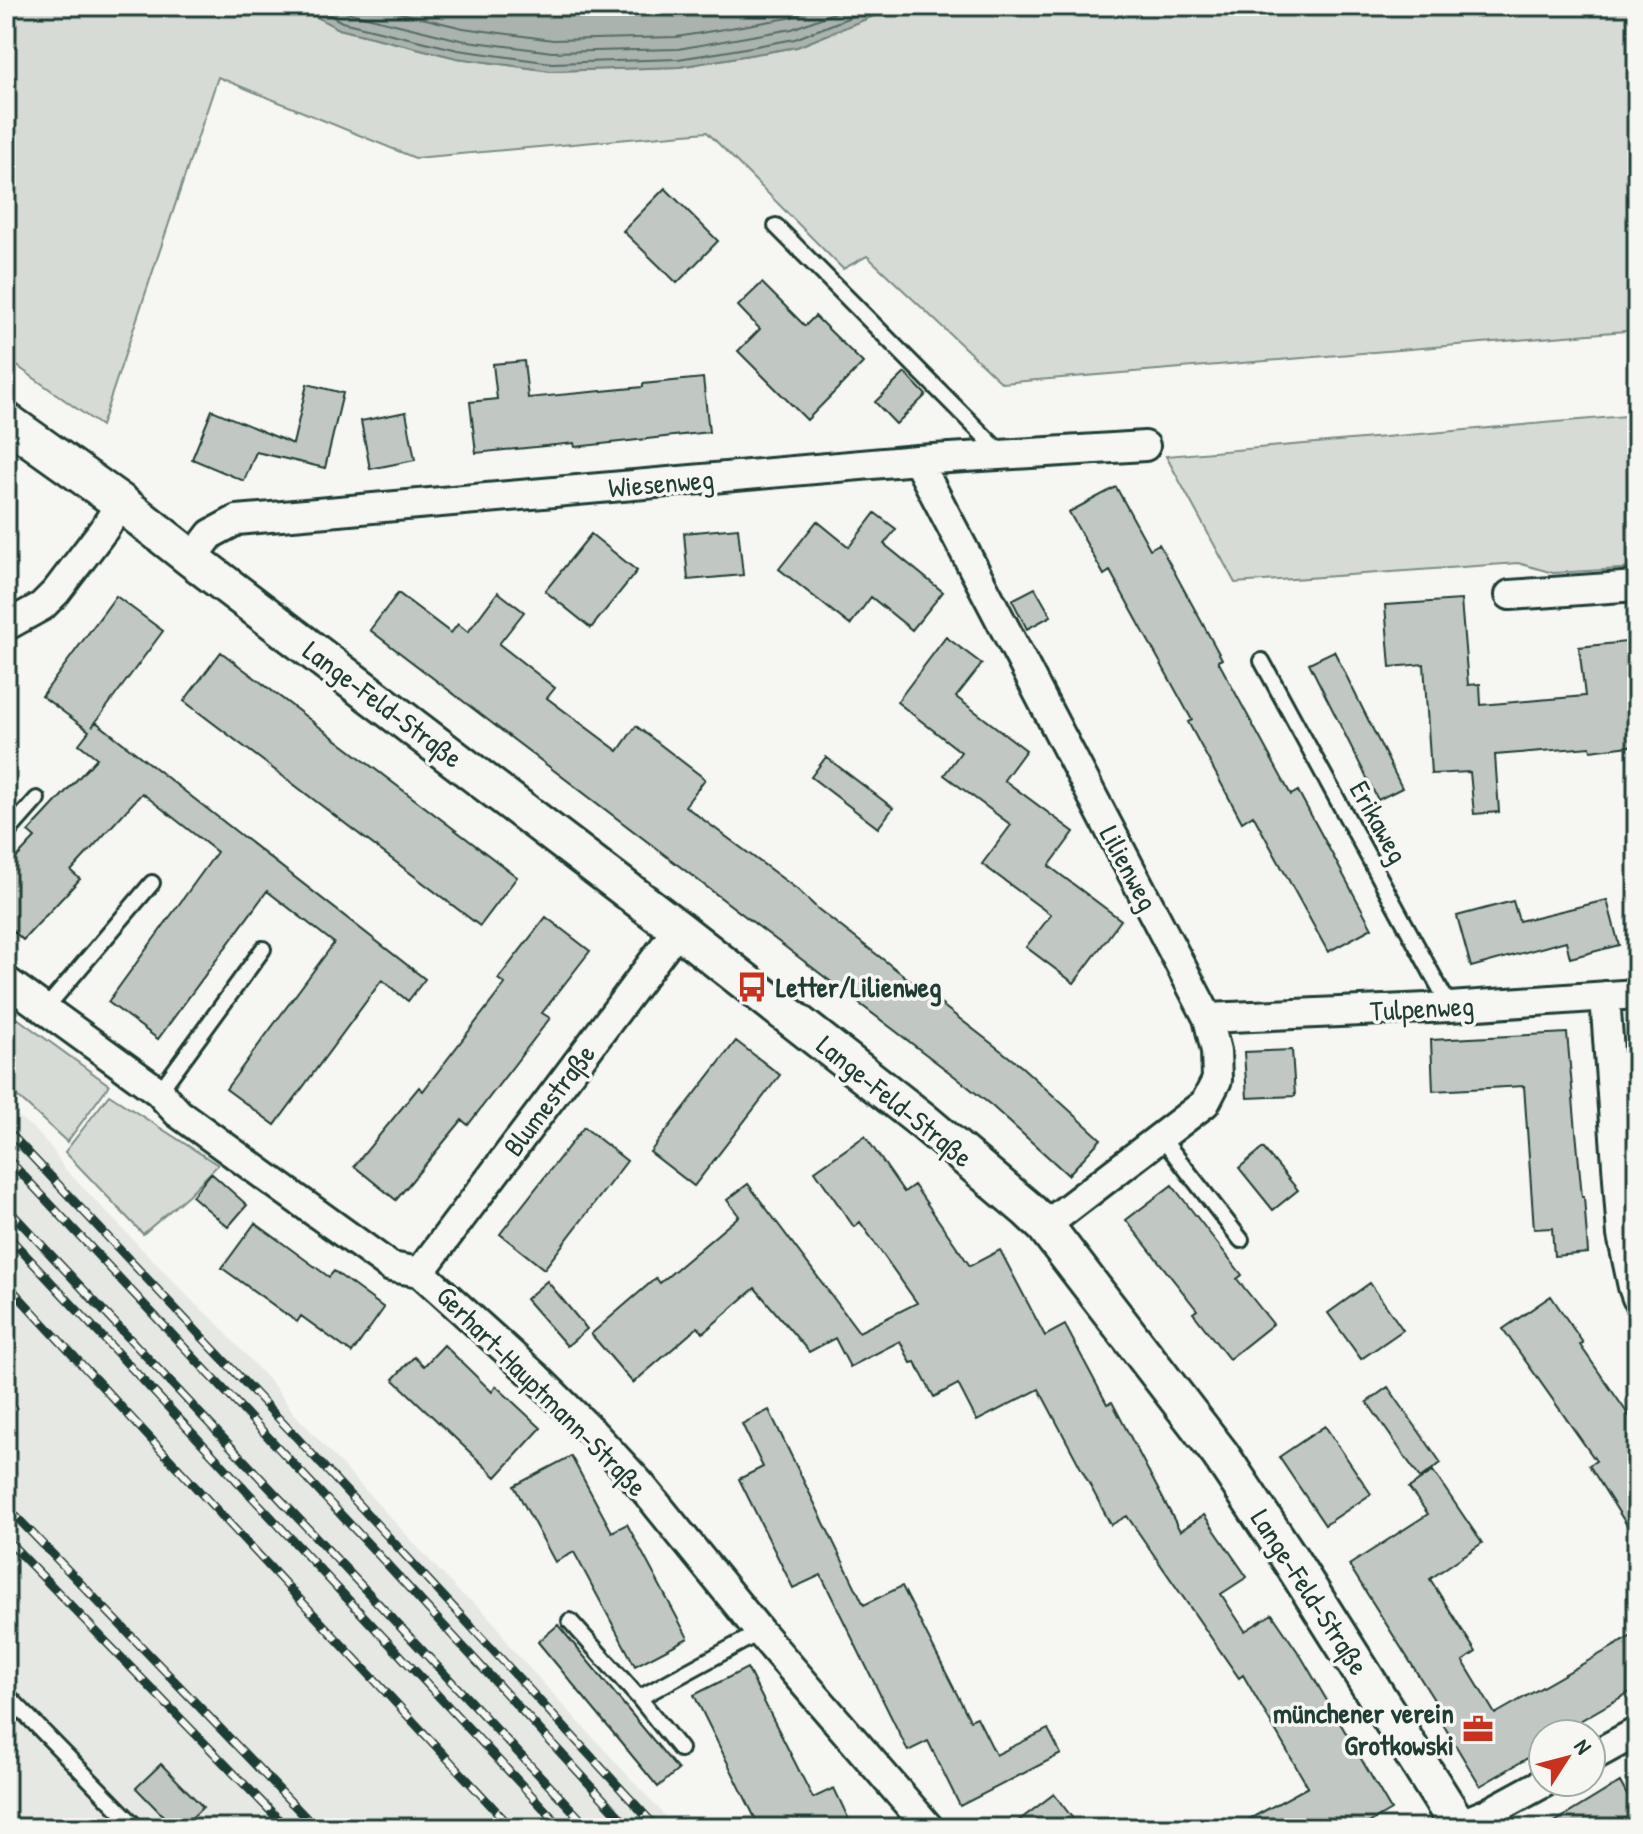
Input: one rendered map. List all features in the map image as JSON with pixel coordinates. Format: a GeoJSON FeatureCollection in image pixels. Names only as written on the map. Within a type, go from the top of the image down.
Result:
{"type":"FeatureCollection","features":[{"type":"Feature","properties":{"kind":"street","name":"Lange-Feld-Straße"},"geometry":{"type":"LineString","coordinates":[[6,421],[121,503],[678,929],[923,1121],[1045,1226],[1220,1454],[1290,1559],[1457,1828]]}},
{"type":"Feature","properties":{"kind":"street","name":"Wiesenweg"},"geometry":{"type":"LineString","coordinates":[[192,559],[211,534],[237,520],[917,460],[1145,446]]}},
{"type":"Feature","properties":{"kind":"street","name":"Lilienweg"},"geometry":{"type":"LineString","coordinates":[[917,460],[1208,1018],[1216,1051],[1217,1080],[1205,1103],[1045,1226]]}},
{"type":"Feature","properties":{"kind":"street"},"geometry":{"type":"LineString","coordinates":[[6,626],[42,606],[56,592],[121,503]]}},
{"type":"Feature","properties":{"kind":"street"},"geometry":{"type":"LineString","coordinates":[[1510,595],[1637,586]]}},
{"type":"Feature","properties":{"kind":"street","name":"Blumestraße"},"geometry":{"type":"LineString","coordinates":[[420,1272],[678,929]]}},
{"type":"Feature","properties":{"kind":"street","name":"Gerhart-Hauptmann-Straße"},"geometry":{"type":"LineString","coordinates":[[6,981],[159,1092],[178,1113],[391,1267],[420,1272],[535,1376],[640,1484],[760,1632],[929,1828]]}},
{"type":"Feature","properties":{"kind":"street","name":"Tulpenweg"},"geometry":{"type":"LineString","coordinates":[[1208,1018],[1450,1007],[1637,994]]}},
{"type":"Feature","properties":{"kind":"street"},"geometry":{"type":"LineString","coordinates":[[1605,996],[1622,1235],[1637,1298]]}},
{"type":"Feature","properties":{"kind":"street"},"geometry":{"type":"LineString","coordinates":[[1607,1748],[1637,1732]]}},
{"type":"Feature","properties":{"kind":"street"},"geometry":{"type":"LineString","coordinates":[[1457,1828],[1527,1791]]}},
{"type":"Feature","properties":{"kind":"lane"},"geometry":{"type":"LineString","coordinates":[[776,226],[1002,454]]}},
{"type":"Feature","properties":{"kind":"lane","name":"Erikaweg"},"geometry":{"type":"LineString","coordinates":[[1262,661],[1450,1007]]}},
{"type":"Feature","properties":{"kind":"lane"},"geometry":{"type":"LineString","coordinates":[[6,834],[37,799]]}},
{"type":"Feature","properties":{"kind":"lane"},"geometry":{"type":"LineString","coordinates":[[45,1009],[152,883]]}},
{"type":"Feature","properties":{"kind":"lane"},"geometry":{"type":"LineString","coordinates":[[159,1092],[263,949]]}},
{"type":"Feature","properties":{"kind":"lane"},"geometry":{"type":"LineString","coordinates":[[1161,1137],[1241,1240]]}},
{"type":"Feature","properties":{"kind":"lane"},"geometry":{"type":"LineString","coordinates":[[570,1621],[680,1749]]}},
{"type":"Feature","properties":{"kind":"lane"},"geometry":{"type":"LineString","coordinates":[[639,1698],[760,1632]]}},
{"type":"Feature","properties":{"kind":"lane"},"geometry":{"type":"LineString","coordinates":[[6,1694],[137,1828]]}},
{"type":"Feature","properties":{"kind":"shaded area"},"geometry":{"type":"Polygon","coordinates":[[[6,6],[296,6],[339,29],[457,58],[551,71],[679,67],[797,47],[898,6],[1637,6],[1637,330],[1002,383],[867,256],[843,269],[707,132],[415,158],[218,77],[101,426],[6,358],[6,6]]]}},
{"type":"Feature","properties":{"kind":"shaded area"},"geometry":{"type":"Polygon","coordinates":[[[1637,415],[1637,568],[1553,573],[1518,563],[1235,583],[1166,456],[1637,415]]]}},
{"type":"Feature","properties":{"kind":"shaded area"},"geometry":{"type":"Polygon","coordinates":[[[6,1010],[109,1085],[67,1142],[6,1086],[6,1010]]]}},
{"type":"Feature","properties":{"kind":"shaded area"},"geometry":{"type":"Polygon","coordinates":[[[109,1095],[218,1165],[143,1234],[65,1152],[109,1095]]]}},
{"type":"Feature","properties":{"kind":"shaded area"},"geometry":{"type":"Polygon","coordinates":[[[6,1104],[35,1130],[63,1167],[212,1318],[275,1387],[293,1412],[460,1593],[497,1626],[510,1647],[676,1828],[6,1828],[6,1104]]]}},
{"type":"Feature","properties":{"kind":"water"},"geometry":{"type":"Polygon","coordinates":[[[296,6],[898,6],[797,47],[679,67],[551,71],[457,58],[339,29],[296,6]]]}},
{"type":"Feature","properties":{"kind":"building"},"geometry":{"type":"Polygon","coordinates":[[[665,188],[718,241],[677,283],[623,231],[665,188]]]}},
{"type":"Feature","properties":{"kind":"building"},"geometry":{"type":"Polygon","coordinates":[[[762,283],[805,326],[815,316],[863,363],[807,420],[738,351],[760,329],[738,306],[762,283]]]}},
{"type":"Feature","properties":{"kind":"building"},"geometry":{"type":"Polygon","coordinates":[[[524,361],[528,398],[703,378],[709,432],[575,447],[574,443],[476,453],[470,402],[497,399],[493,364],[524,361]]]}},
{"type":"Feature","properties":{"kind":"building"},"geometry":{"type":"Polygon","coordinates":[[[905,373],[926,395],[896,424],[875,402],[905,373]]]}},
{"type":"Feature","properties":{"kind":"building"},"geometry":{"type":"Polygon","coordinates":[[[307,384],[343,393],[325,468],[256,452],[244,481],[192,459],[212,410],[293,444],[307,384]]]}},
{"type":"Feature","properties":{"kind":"building"},"geometry":{"type":"Polygon","coordinates":[[[406,412],[415,460],[370,469],[361,421],[406,412]]]}},
{"type":"Feature","properties":{"kind":"building"},"geometry":{"type":"Polygon","coordinates":[[[1116,487],[1150,549],[1159,544],[1291,795],[1298,791],[1372,928],[1328,952],[1253,815],[1242,822],[1188,722],[1192,720],[1110,571],[1104,575],[1069,512],[1116,487]]]}},
{"type":"Feature","properties":{"kind":"building"},"geometry":{"type":"Polygon","coordinates":[[[875,513],[896,529],[884,544],[943,592],[912,630],[871,597],[850,625],[779,569],[817,521],[849,547],[875,513]]]}},
{"type":"Feature","properties":{"kind":"building"},"geometry":{"type":"Polygon","coordinates":[[[738,528],[743,575],[688,580],[684,533],[738,528]]]}},
{"type":"Feature","properties":{"kind":"building"},"geometry":{"type":"Polygon","coordinates":[[[591,534],[637,571],[591,628],[545,591],[591,534]]]}},
{"type":"Feature","properties":{"kind":"building"},"geometry":{"type":"Polygon","coordinates":[[[1035,588],[1051,616],[1027,629],[1012,600],[1035,588]]]}},
{"type":"Feature","properties":{"kind":"building"},"geometry":{"type":"Polygon","coordinates":[[[498,592],[524,612],[499,644],[555,688],[547,698],[618,751],[636,726],[705,779],[685,806],[798,890],[818,909],[1022,1067],[1101,1139],[1068,1175],[953,1075],[370,630],[398,593],[451,633],[458,624],[468,632],[498,592]]]}},
{"type":"Feature","properties":{"kind":"building"},"geometry":{"type":"Polygon","coordinates":[[[116,596],[163,631],[92,727],[96,722],[425,979],[408,1001],[382,980],[275,1125],[226,1089],[334,943],[267,891],[158,1039],[108,1002],[217,852],[142,793],[71,871],[80,879],[23,940],[6,924],[6,869],[35,838],[28,832],[97,758],[79,744],[89,731],[42,696],[116,596]]]}},
{"type":"Feature","properties":{"kind":"building"},"geometry":{"type":"Polygon","coordinates":[[[1461,600],[1468,685],[1480,684],[1481,705],[1585,696],[1579,647],[1635,641],[1637,745],[1591,751],[1590,747],[1495,755],[1499,812],[1474,814],[1470,772],[1431,774],[1424,664],[1390,667],[1385,605],[1461,600]]]}},
{"type":"Feature","properties":{"kind":"building"},"geometry":{"type":"Polygon","coordinates":[[[946,637],[982,664],[956,697],[1026,750],[1004,780],[1074,832],[1049,866],[1121,920],[1074,983],[1026,947],[1051,915],[982,864],[1011,825],[944,775],[961,752],[897,702],[946,637]]]}},
{"type":"Feature","properties":{"kind":"building"},"geometry":{"type":"Polygon","coordinates":[[[1334,651],[1402,788],[1378,800],[1309,663],[1334,651]]]}},
{"type":"Feature","properties":{"kind":"building"},"geometry":{"type":"Polygon","coordinates":[[[221,652],[517,877],[480,926],[184,701],[221,652]]]}},
{"type":"Feature","properties":{"kind":"building"},"geometry":{"type":"Polygon","coordinates":[[[826,757],[893,808],[878,828],[811,777],[826,757]]]}},
{"type":"Feature","properties":{"kind":"building"},"geometry":{"type":"Polygon","coordinates":[[[1607,900],[1619,945],[1570,958],[1566,941],[1471,967],[1457,916],[1513,901],[1519,921],[1607,900]]]}},
{"type":"Feature","properties":{"kind":"building"},"geometry":{"type":"Polygon","coordinates":[[[546,917],[590,951],[542,1013],[550,1018],[468,1125],[462,1120],[396,1200],[354,1166],[419,1087],[423,1091],[505,984],[498,979],[546,917]]]}},
{"type":"Feature","properties":{"kind":"building"},"geometry":{"type":"Polygon","coordinates":[[[1567,1033],[1588,1253],[1554,1256],[1552,1228],[1534,1229],[1524,1086],[1433,1091],[1431,1040],[1567,1033]]]}},
{"type":"Feature","properties":{"kind":"building"},"geometry":{"type":"Polygon","coordinates":[[[736,1041],[780,1075],[694,1186],[650,1152],[736,1041]]]}},
{"type":"Feature","properties":{"kind":"building"},"geometry":{"type":"Polygon","coordinates":[[[1292,1050],[1295,1096],[1247,1098],[1244,1052],[1292,1050]]]}},
{"type":"Feature","properties":{"kind":"building"},"geometry":{"type":"Polygon","coordinates":[[[584,1127],[627,1161],[544,1269],[500,1234],[584,1127]]]}},
{"type":"Feature","properties":{"kind":"building"},"geometry":{"type":"Polygon","coordinates":[[[865,1136],[904,1192],[914,1185],[970,1266],[1000,1250],[1045,1336],[1065,1325],[1107,1404],[1112,1402],[1180,1531],[1204,1515],[1247,1577],[1221,1594],[1245,1631],[1272,1614],[1302,1658],[1391,1810],[1360,1828],[1233,1828],[1308,1787],[1243,1675],[1239,1678],[1127,1516],[1111,1525],[1039,1389],[977,1421],[958,1384],[934,1397],[900,1341],[850,1367],[835,1338],[809,1352],[755,1288],[703,1333],[698,1327],[633,1383],[591,1334],[656,1278],[660,1283],[739,1216],[727,1200],[748,1184],[859,1332],[917,1303],[860,1222],[854,1227],[815,1171],[865,1136]]]}},
{"type":"Feature","properties":{"kind":"building"},"geometry":{"type":"Polygon","coordinates":[[[1263,1148],[1298,1190],[1273,1210],[1239,1168],[1263,1148]]]}},
{"type":"Feature","properties":{"kind":"building"},"geometry":{"type":"Polygon","coordinates":[[[211,1173],[247,1205],[228,1227],[192,1196],[211,1173]]]}},
{"type":"Feature","properties":{"kind":"building"},"geometry":{"type":"Polygon","coordinates":[[[1172,1185],[1242,1275],[1237,1279],[1273,1324],[1229,1359],[1193,1313],[1197,1310],[1126,1220],[1172,1185]]]}},
{"type":"Feature","properties":{"kind":"building"},"geometry":{"type":"Polygon","coordinates":[[[255,1223],[329,1277],[334,1271],[384,1308],[352,1353],[301,1316],[297,1322],[222,1268],[255,1223]]]}},
{"type":"Feature","properties":{"kind":"building"},"geometry":{"type":"Polygon","coordinates":[[[547,1281],[587,1329],[567,1346],[526,1299],[547,1281]]]}},
{"type":"Feature","properties":{"kind":"building"},"geometry":{"type":"Polygon","coordinates":[[[1370,1283],[1403,1330],[1361,1359],[1328,1313],[1370,1283]]]}},
{"type":"Feature","properties":{"kind":"building"},"geometry":{"type":"Polygon","coordinates":[[[1551,1296],[1583,1343],[1580,1345],[1637,1427],[1637,1541],[1589,1465],[1596,1461],[1503,1329],[1551,1296]]]}},
{"type":"Feature","properties":{"kind":"building"},"geometry":{"type":"Polygon","coordinates":[[[444,1345],[492,1392],[496,1386],[541,1428],[496,1477],[393,1379],[414,1357],[424,1366],[444,1345]]]}},
{"type":"Feature","properties":{"kind":"building"},"geometry":{"type":"Polygon","coordinates":[[[1388,1387],[1441,1463],[1420,1478],[1367,1402],[1388,1387]]]}},
{"type":"Feature","properties":{"kind":"building"},"geometry":{"type":"Polygon","coordinates":[[[769,1410],[864,1605],[902,1586],[970,1720],[977,1717],[996,1755],[1048,1729],[1061,1754],[960,1806],[928,1741],[908,1751],[821,1575],[793,1588],[739,1479],[763,1467],[742,1424],[769,1410]]]}},
{"type":"Feature","properties":{"kind":"building"},"geometry":{"type":"Polygon","coordinates":[[[1325,1426],[1371,1494],[1325,1525],[1279,1457],[1325,1426]]]}},
{"type":"Feature","properties":{"kind":"building"},"geometry":{"type":"Polygon","coordinates":[[[571,1456],[612,1532],[627,1524],[688,1638],[635,1666],[574,1552],[555,1562],[514,1486],[571,1456]]]}},
{"type":"Feature","properties":{"kind":"building"},"geometry":{"type":"Polygon","coordinates":[[[1433,1471],[1482,1543],[1430,1579],[1476,1652],[1463,1661],[1495,1714],[1637,1633],[1637,1688],[1585,1718],[1527,1718],[1527,1758],[1480,1786],[1432,1706],[1436,1703],[1349,1565],[1428,1514],[1409,1488],[1433,1471]]]}},
{"type":"Feature","properties":{"kind":"building"},"geometry":{"type":"Polygon","coordinates":[[[558,1625],[678,1770],[658,1787],[538,1642],[558,1625]]]}},
{"type":"Feature","properties":{"kind":"building"},"geometry":{"type":"Polygon","coordinates":[[[747,1668],[813,1798],[834,1788],[853,1828],[760,1828],[694,1695],[747,1668]]]}},
{"type":"Feature","properties":{"kind":"building"},"geometry":{"type":"Polygon","coordinates":[[[161,1764],[203,1807],[181,1828],[175,1828],[136,1788],[161,1764]]]}},
{"type":"Feature","properties":{"kind":"building"},"geometry":{"type":"Polygon","coordinates":[[[1620,1782],[1637,1814],[1637,1828],[1545,1828],[1594,1798],[1607,1798],[1607,1790],[1620,1782]]]}},
{"type":"Feature","properties":{"kind":"building"},"geometry":{"type":"Polygon","coordinates":[[[1054,1794],[1080,1828],[1009,1828],[1054,1794]]]}},
{"type":"Feature","properties":{"kind":"railway"},"geometry":{"type":"LineString","coordinates":[[6,1129],[298,1439],[657,1828]]}},
{"type":"Feature","properties":{"kind":"railway"},"geometry":{"type":"LineString","coordinates":[[6,1157],[630,1828]]}},
{"type":"Feature","properties":{"kind":"railway"},"geometry":{"type":"LineString","coordinates":[[6,1207],[589,1828]]}},
{"type":"Feature","properties":{"kind":"railway"},"geometry":{"type":"LineString","coordinates":[[6,1234],[562,1828]]}},
{"type":"Feature","properties":{"kind":"railway"},"geometry":{"type":"LineString","coordinates":[[6,1283],[512,1828]]}},
{"type":"Feature","properties":{"kind":"railway"},"geometry":{"type":"LineString","coordinates":[[6,1506],[316,1828]]}},
{"type":"Feature","properties":{"kind":"railway"},"geometry":{"type":"LineString","coordinates":[[6,1539],[287,1828]]}},
{"type":"Feature","properties":{"kind":"place","name":"Letter/Lilienweg"},"geometry":{"type":"Point","coordinates":[752,987]}},
{"type":"Feature","properties":{"kind":"place","name":"münchener verein Grotkowski"},"geometry":{"type":"Point","coordinates":[1478,1729]}}]}
